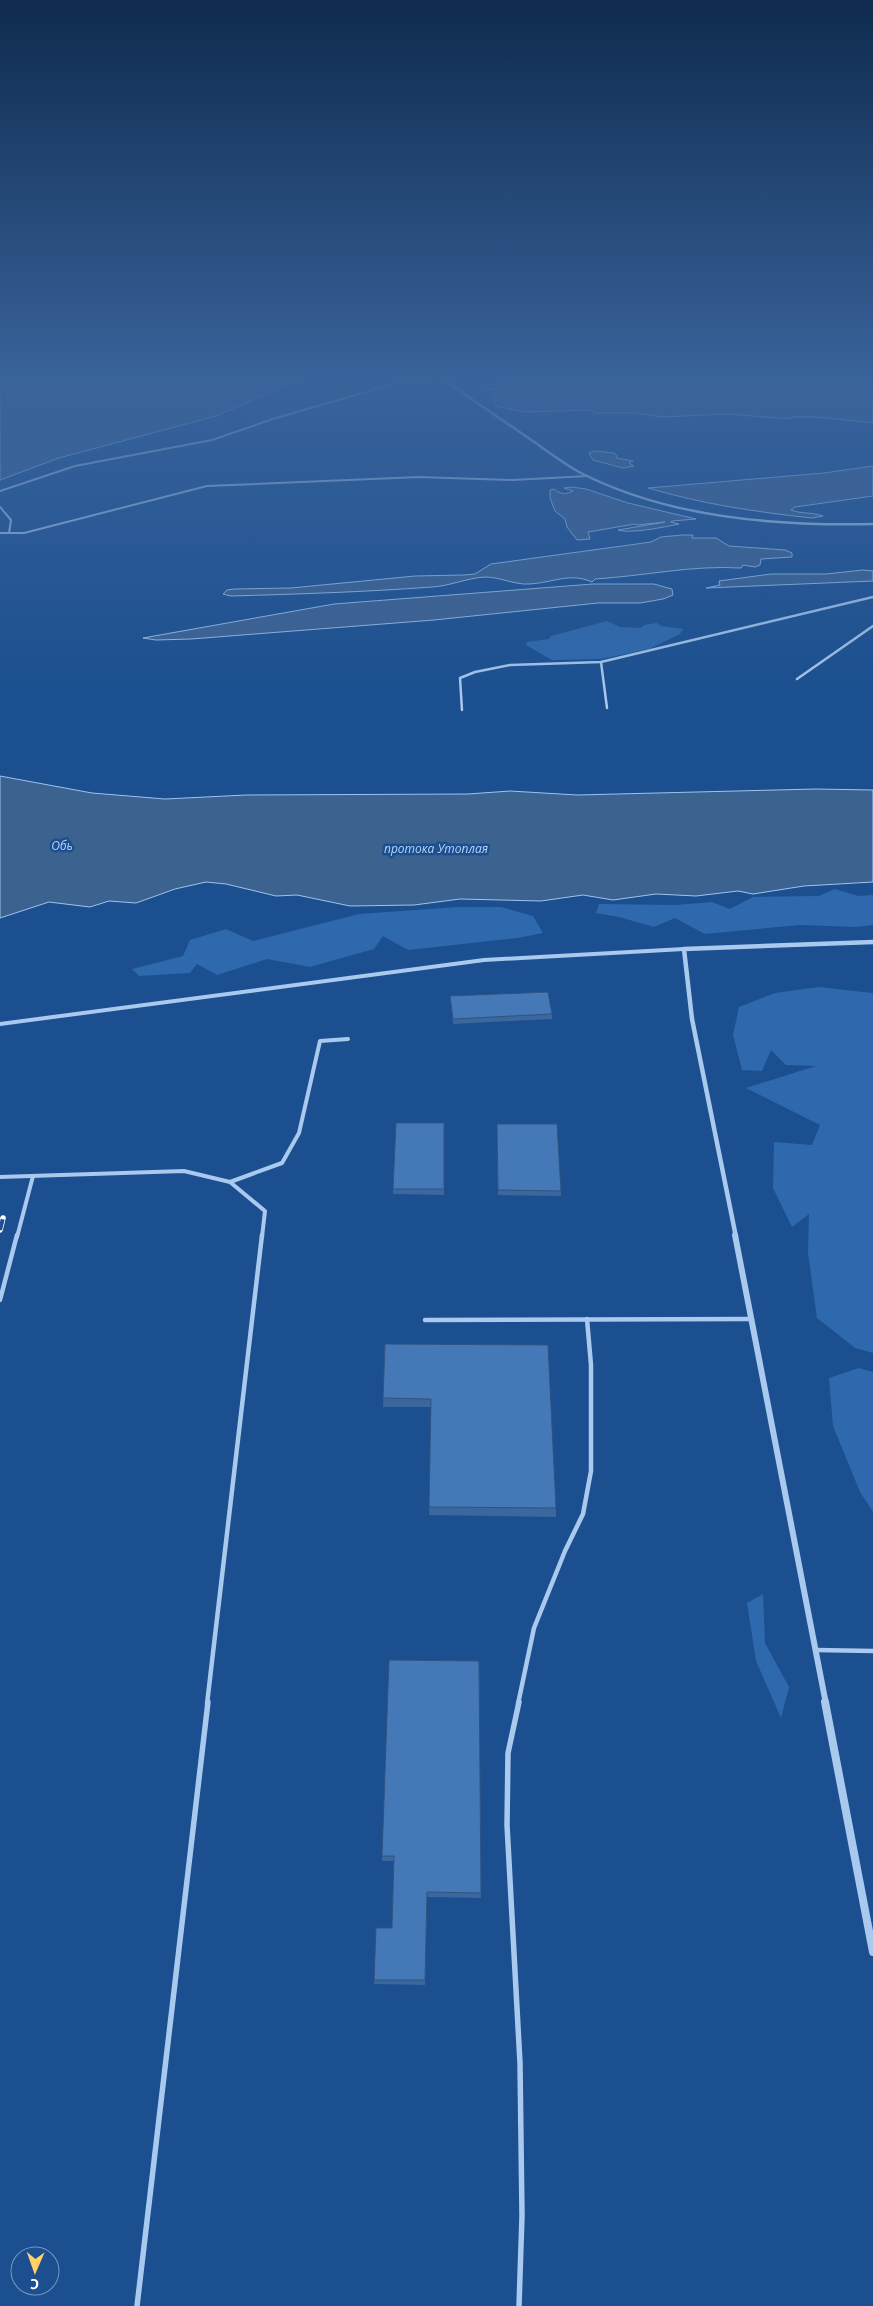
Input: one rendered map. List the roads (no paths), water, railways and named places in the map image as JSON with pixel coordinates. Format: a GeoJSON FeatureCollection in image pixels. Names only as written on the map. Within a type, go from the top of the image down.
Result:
{"type":"FeatureCollection","features":[{"type":"Feature","properties":{"kind":"street"},"geometry":{"type":"LineString","coordinates":[[610,486],[678,506],[735,516],[807,524],[873,524]]}},
{"type":"Feature","properties":{"kind":"street"},"geometry":{"type":"LineString","coordinates":[[873,942],[684,949],[692,1019],[752,1319],[873,1952]]}},
{"type":"Feature","properties":{"kind":"lane"},"geometry":{"type":"LineString","coordinates":[[0,491],[16,486]]}},
{"type":"Feature","properties":{"kind":"lane"},"geometry":{"type":"LineString","coordinates":[[0,533],[24,533],[207,486],[216,486]]}},
{"type":"Feature","properties":{"kind":"lane"},"geometry":{"type":"LineString","coordinates":[[0,507],[11,520],[9,533]]}},
{"type":"Feature","properties":{"kind":"lane"},"geometry":{"type":"LineString","coordinates":[[462,710],[460,678],[474,670],[531,664],[601,662],[873,597]]}},
{"type":"Feature","properties":{"kind":"lane"},"geometry":{"type":"LineString","coordinates":[[797,679],[873,626]]}},
{"type":"Feature","properties":{"kind":"lane"},"geometry":{"type":"LineString","coordinates":[[601,662],[607,708]]}},
{"type":"Feature","properties":{"kind":"lane"},"geometry":{"type":"LineString","coordinates":[[0,1024],[484,960],[582,953],[684,949]]}},
{"type":"Feature","properties":{"kind":"lane"},"geometry":{"type":"LineString","coordinates":[[230,1182],[282,1163],[299,1133],[320,1040],[348,1038]]}},
{"type":"Feature","properties":{"kind":"lane"},"geometry":{"type":"LineString","coordinates":[[0,1177],[184,1171],[230,1182],[265,1211],[137,2306]]}},
{"type":"Feature","properties":{"kind":"lane"},"geometry":{"type":"LineString","coordinates":[[0,1300],[34,1176]]}},
{"type":"Feature","properties":{"kind":"lane"},"geometry":{"type":"LineString","coordinates":[[519,2306],[522,2216],[520,2063],[507,1825],[508,1753],[534,1628],[565,1551],[583,1514],[587,1497],[591,1471],[591,1365],[587,1319]]}},
{"type":"Feature","properties":{"kind":"lane"},"geometry":{"type":"LineString","coordinates":[[425,1320],[752,1319]]}},
{"type":"Feature","properties":{"kind":"lane"},"geometry":{"type":"LineString","coordinates":[[816,1650],[873,1651]]}},
{"type":"Feature","properties":{"kind":"water"},"geometry":{"type":"Polygon","coordinates":[[[676,486],[873,486],[873,496],[795,507],[791,510],[823,516],[812,518],[729,507],[648,488],[676,486]]]}},
{"type":"Feature","properties":{"kind":"water"},"geometry":{"type":"Polygon","coordinates":[[[564,488],[586,489],[628,503],[696,519],[672,521],[679,524],[648,530],[618,530],[665,522],[635,524],[588,532],[590,539],[577,540],[567,527],[565,519],[555,511],[550,498],[550,490],[554,489],[565,493],[573,491],[564,488]]]}},
{"type":"Feature","properties":{"kind":"water"},"geometry":{"type":"Polygon","coordinates":[[[693,535],[692,538],[716,538],[729,546],[785,550],[792,553],[792,557],[761,559],[760,565],[755,567],[743,565],[741,568],[686,569],[595,579],[592,582],[584,579],[568,578],[524,584],[485,577],[439,586],[407,589],[231,596],[223,594],[227,590],[234,589],[291,588],[415,576],[475,574],[491,564],[651,542],[661,537],[693,535]]]}},
{"type":"Feature","properties":{"kind":"water"},"geometry":{"type":"Polygon","coordinates":[[[863,570],[873,571],[873,581],[706,588],[720,585],[719,581],[771,574],[826,574],[863,570]]]}},
{"type":"Feature","properties":{"kind":"water"},"geometry":{"type":"Polygon","coordinates":[[[593,584],[654,584],[672,589],[673,595],[663,599],[640,603],[598,603],[434,620],[191,639],[156,640],[143,638],[334,604],[593,584]]]}},
{"type":"Feature","properties":{"kind":"water","name":"Обь"},"geometry":{"type":"Polygon","coordinates":[[[0,776],[92,793],[165,799],[246,795],[468,794],[510,791],[577,795],[816,789],[873,790],[873,882],[804,886],[753,894],[738,891],[696,896],[656,894],[613,900],[583,895],[541,901],[460,899],[414,905],[350,906],[297,895],[276,896],[226,884],[206,882],[175,889],[136,903],[109,901],[90,907],[49,902],[0,918],[0,776]]]}},
{"type":"Feature","properties":{"kind":"railway"},"geometry":{"type":"LineString","coordinates":[[0,1230],[3,1218]]}},
{"type":"Feature","properties":{"kind":"water label","name":"протока Утоплая"},"geometry":{"type":"Point","coordinates":[436,849]}}]}
